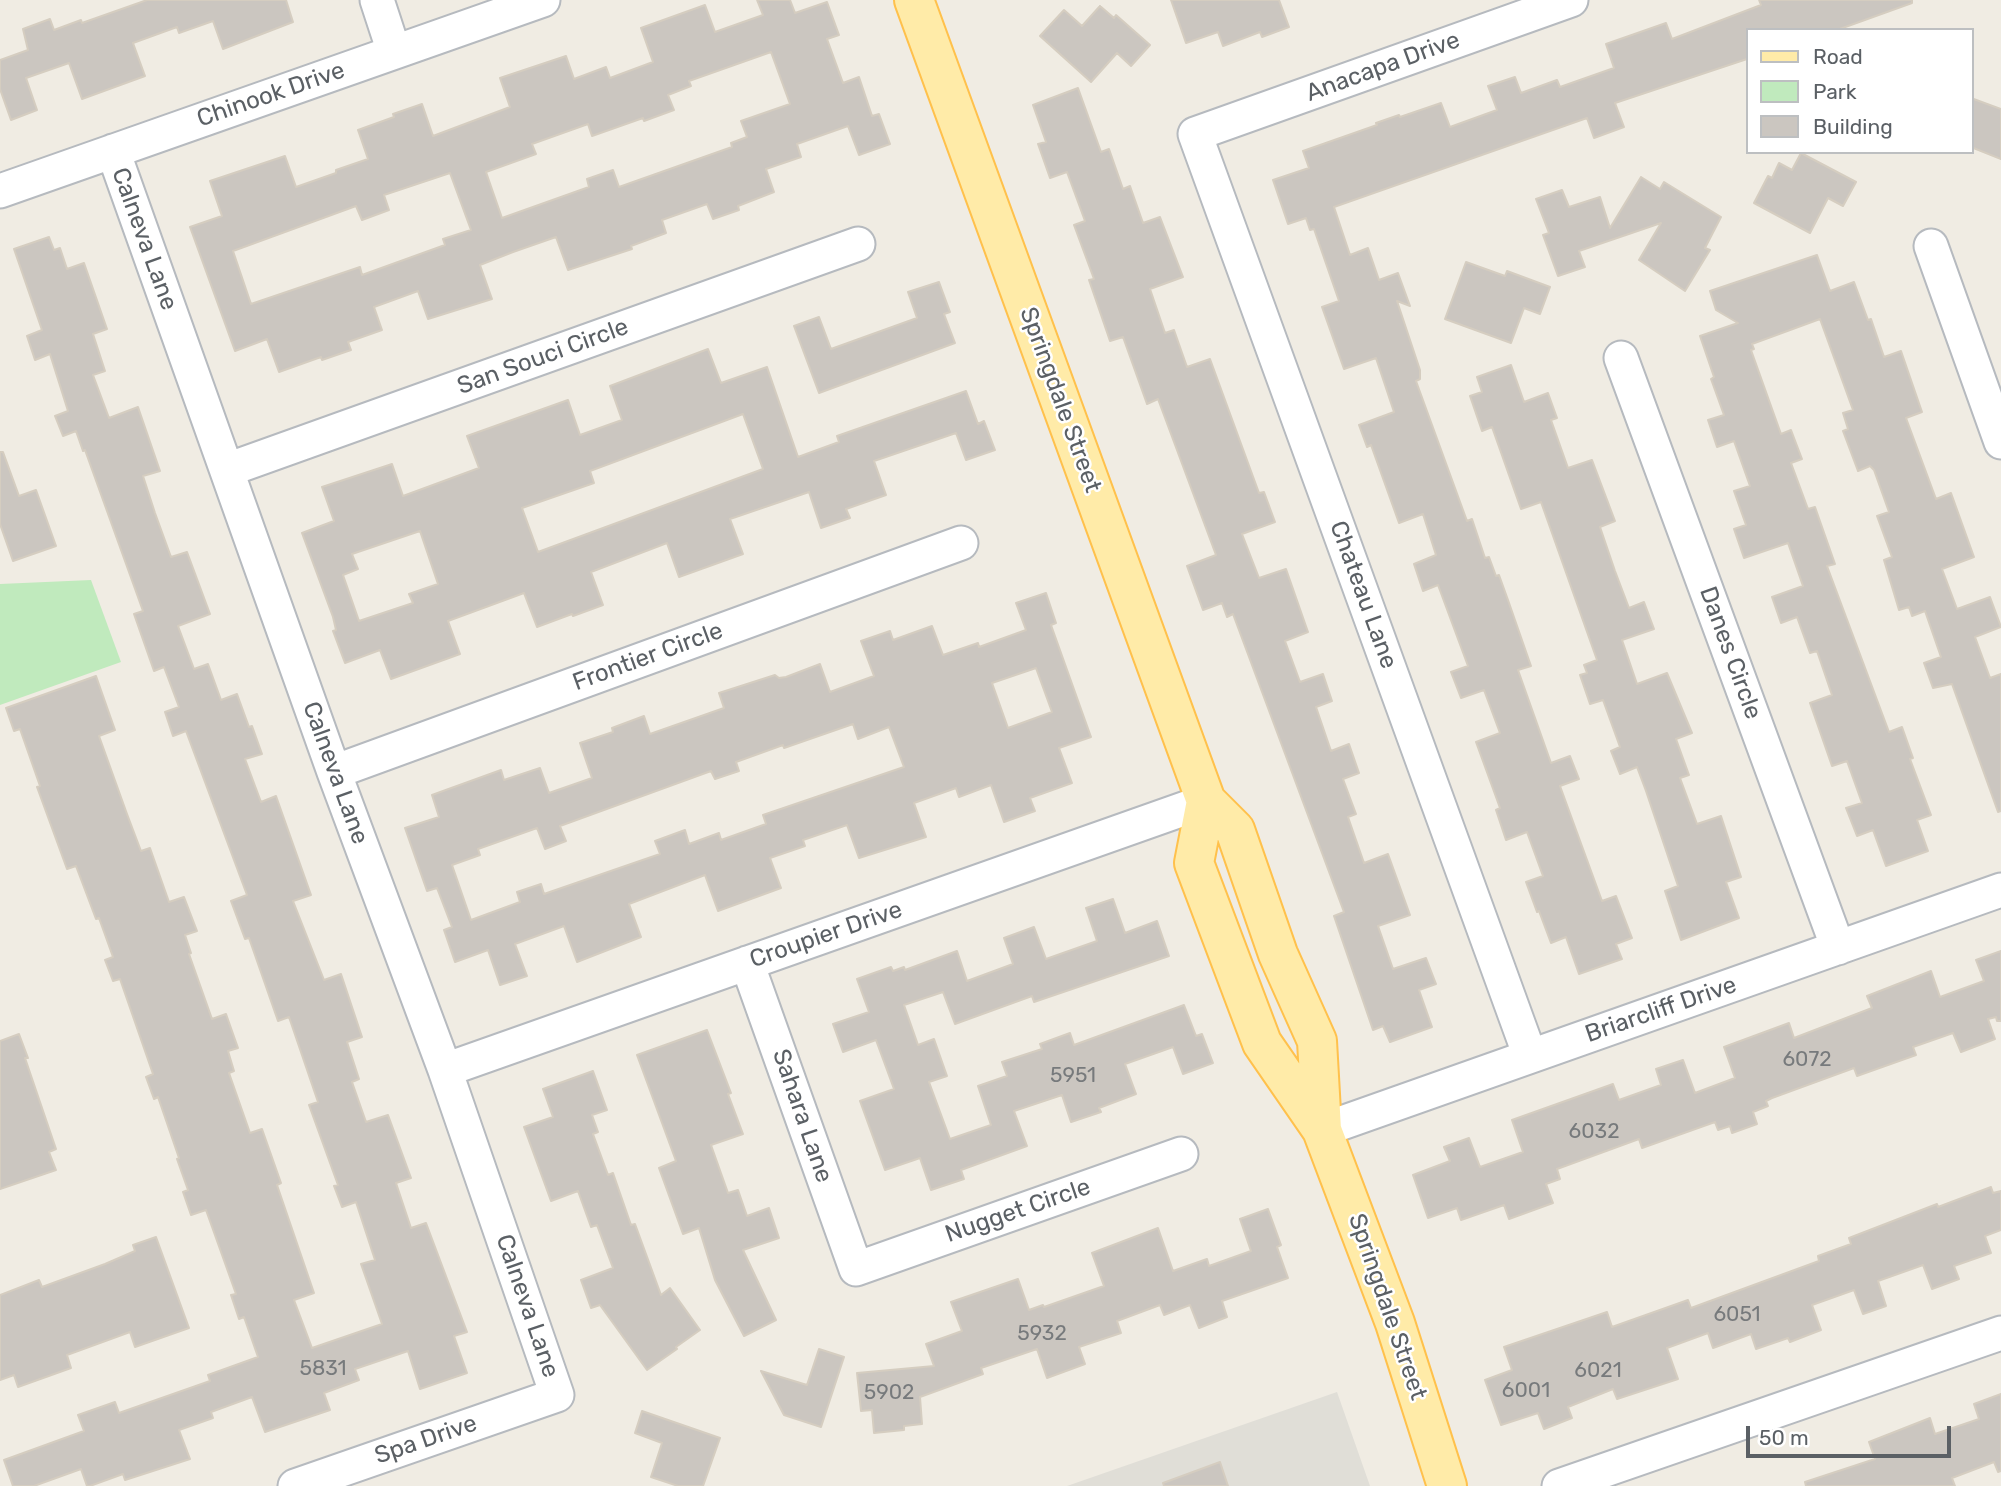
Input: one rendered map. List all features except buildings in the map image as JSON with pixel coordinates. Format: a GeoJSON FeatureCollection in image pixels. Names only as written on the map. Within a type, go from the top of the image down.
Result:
{"type":"FeatureCollection","features":[{"type":"Feature","properties":{"kind":"main road","name":"Springdale Street"},"geometry":{"type":"LineString","coordinates":[[915,0],[1206,801],[1235,830],[1278,954],[1317,1041],[1322,1129]]}},
{"type":"Feature","properties":{"kind":"main road","name":"Springdale Street"},"geometry":{"type":"LineString","coordinates":[[1206,801],[1194,863],[1262,1043],[1322,1129],[1395,1323],[1447,1486]]}},
{"type":"Feature","properties":{"kind":"street"},"geometry":{"type":"LineString","coordinates":[[377,0],[394,52]]}},
{"type":"Feature","properties":{"kind":"street","name":"Chinook Drive"},"geometry":{"type":"LineString","coordinates":[[0,191],[543,0]]}},
{"type":"Feature","properties":{"kind":"street","name":"Anacapa Drive"},"geometry":{"type":"LineString","coordinates":[[1195,134],[1571,0]]}},
{"type":"Feature","properties":{"kind":"street","name":"Chateau Lane"},"geometry":{"type":"LineString","coordinates":[[1195,134],[1531,1056]]}},
{"type":"Feature","properties":{"kind":"street","name":"Calneva Lane"},"geometry":{"type":"LineString","coordinates":[[113,151],[334,772],[446,1070],[557,1395]]}},
{"type":"Feature","properties":{"kind":"street","name":"San Souci Circle"},"geometry":{"type":"LineString","coordinates":[[227,470],[858,243]]}},
{"type":"Feature","properties":{"kind":"street"},"geometry":{"type":"LineString","coordinates":[[1931,247],[2001,442]]}},
{"type":"Feature","properties":{"kind":"street","name":"Danes Circle"},"geometry":{"type":"LineString","coordinates":[[1621,358],[1838,948]]}},
{"type":"Feature","properties":{"kind":"street","name":"Frontier Circle"},"geometry":{"type":"LineString","coordinates":[[334,772],[961,543]]}},
{"type":"Feature","properties":{"kind":"street","name":"Croupier Drive"},"geometry":{"type":"LineString","coordinates":[[446,1070],[1206,801]]}},
{"type":"Feature","properties":{"kind":"street","name":"Briarcliff Drive"},"geometry":{"type":"LineString","coordinates":[[1322,1129],[2001,890]]}},
{"type":"Feature","properties":{"kind":"street","name":"Sahara Lane"},"geometry":{"type":"LineString","coordinates":[[747,963],[856,1269]]}},
{"type":"Feature","properties":{"kind":"street","name":"Nugget Circle"},"geometry":{"type":"LineString","coordinates":[[856,1269],[1181,1154]]}},
{"type":"Feature","properties":{"kind":"street"},"geometry":{"type":"LineString","coordinates":[[1559,1486],[2001,1333]]}},
{"type":"Feature","properties":{"kind":"street","name":"Spa Drive"},"geometry":{"type":"LineString","coordinates":[[295,1486],[557,1395]]}},
{"type":"Feature","properties":{"kind":"shaded area"},"geometry":{"type":"Polygon","coordinates":[[[1337,1392],[1370,1486],[1067,1486],[1337,1392]]]}},
{"type":"Feature","properties":{"kind":"green space"},"geometry":{"type":"Polygon","coordinates":[[[91,580],[121,662],[0,705],[0,584],[91,580]]]}}]}
